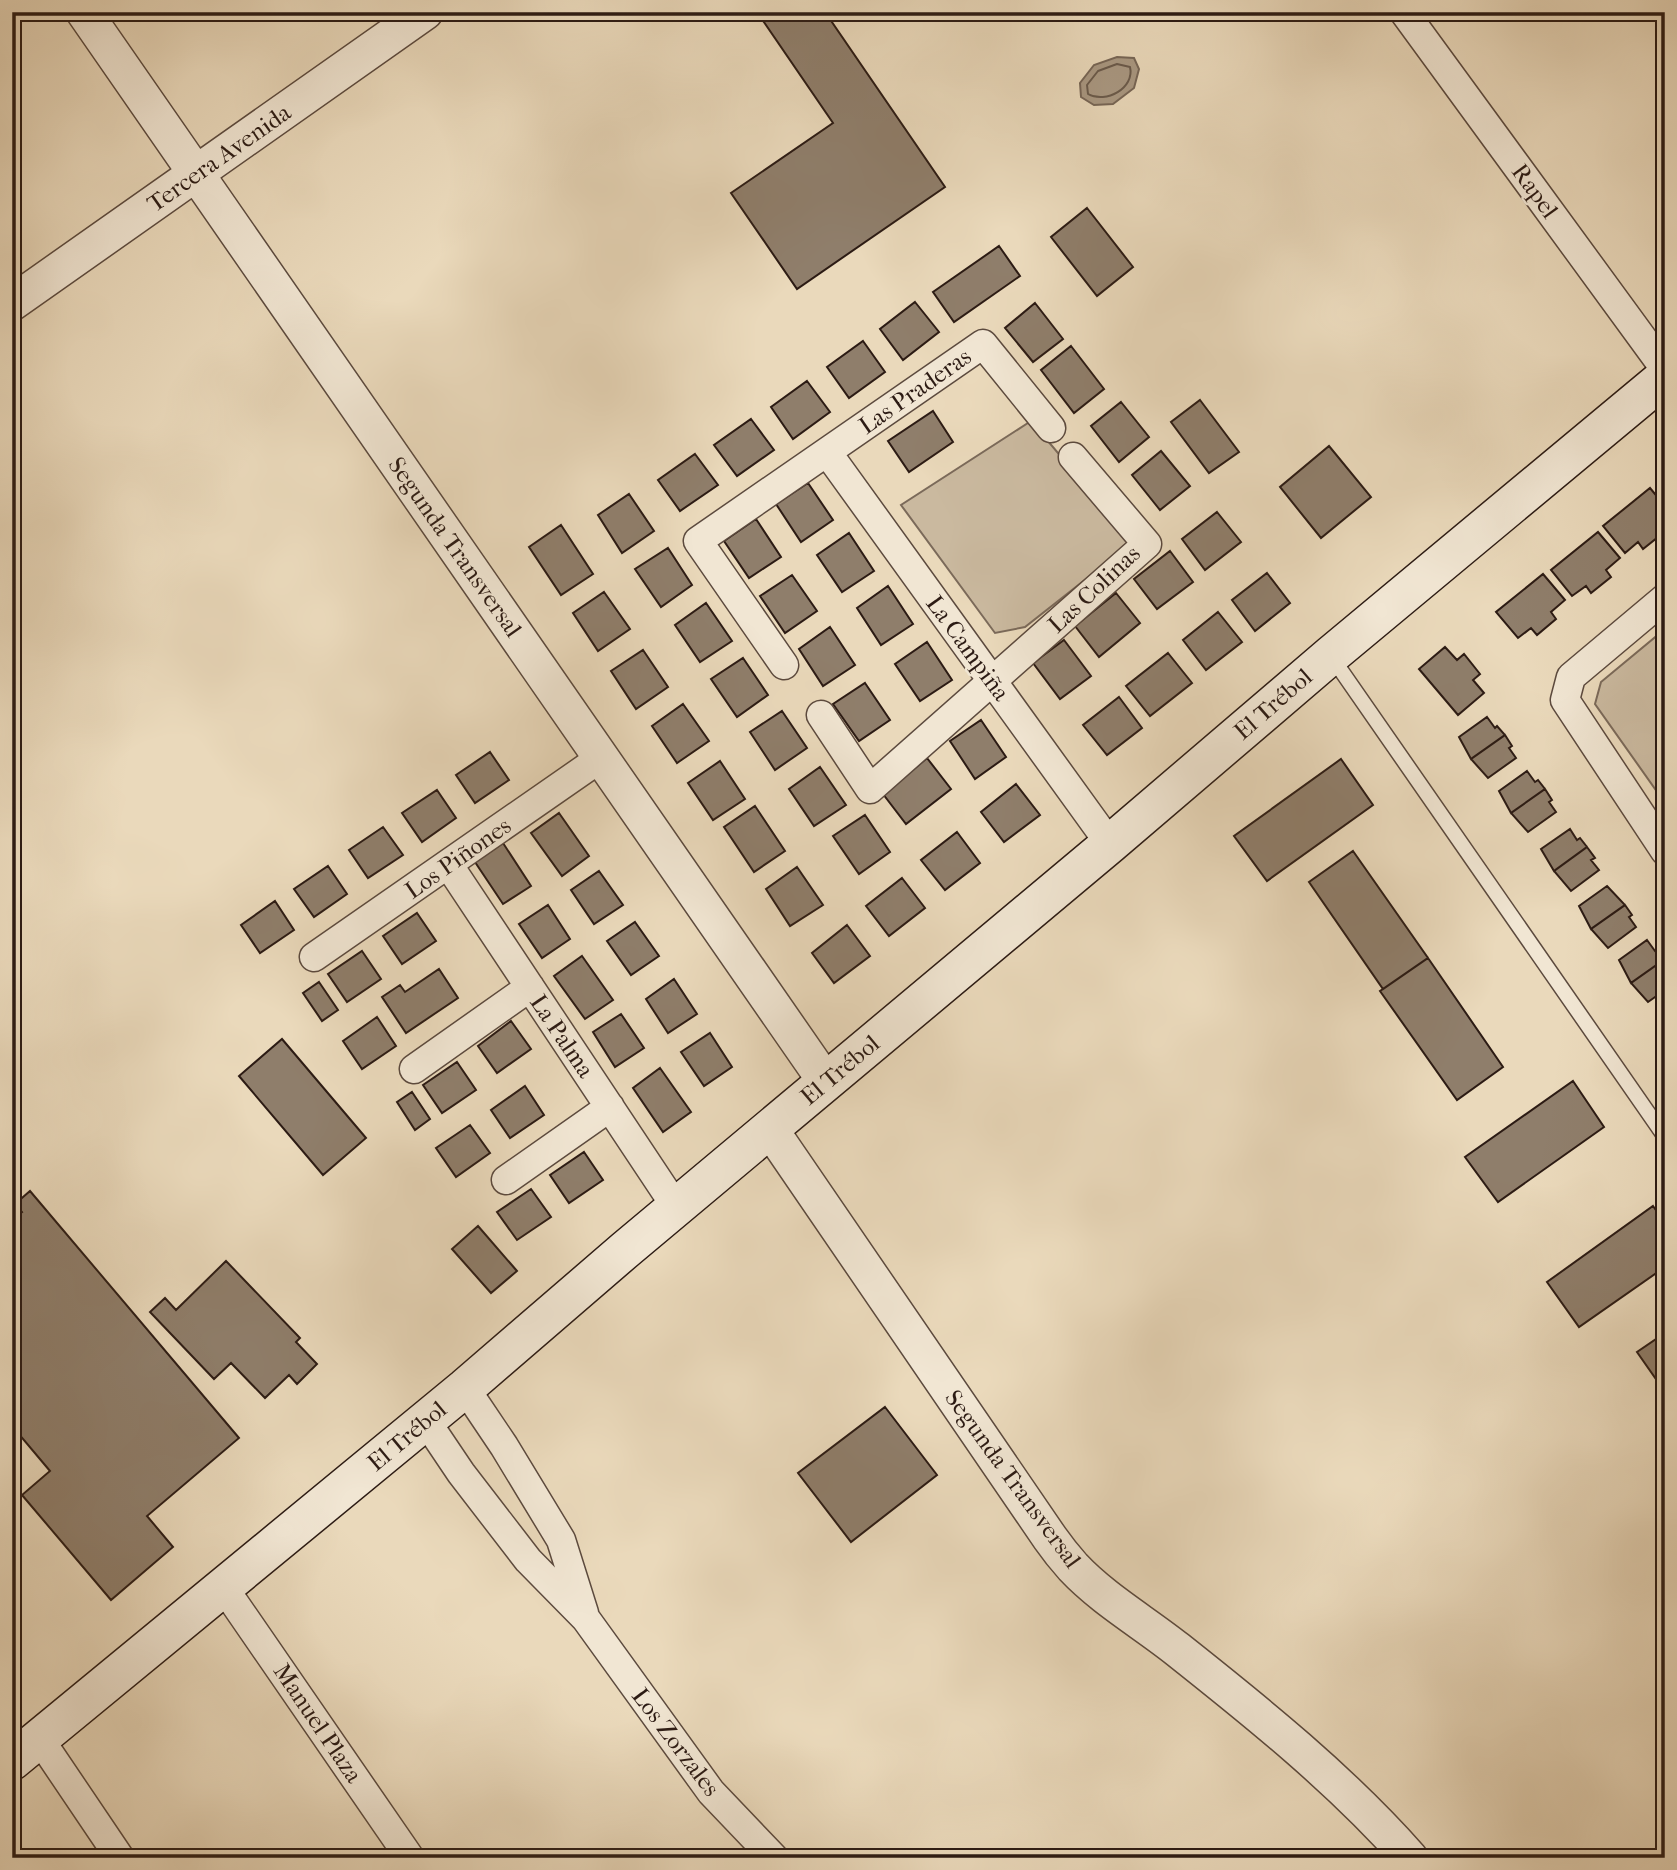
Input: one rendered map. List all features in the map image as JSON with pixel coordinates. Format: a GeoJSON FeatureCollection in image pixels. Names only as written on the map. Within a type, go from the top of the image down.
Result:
{"type":"FeatureCollection","features":[{"type":"Feature","properties":{"kind":"main road","name":"El Trébol"},"geometry":{"type":"LineString","coordinates":[[26,1749],[426,1421],[1331,654],[1665,377]]}},
{"type":"Feature","properties":{"kind":"street","name":"Segunda Transversal"},"geometry":{"type":"LineString","coordinates":[[84,12],[826,1082]]}},
{"type":"Feature","properties":{"kind":"street","name":"Tercera Avenida"},"geometry":{"type":"LineString","coordinates":[[12,303],[425,12]]}},
{"type":"Feature","properties":{"kind":"street","name":"Rapel"},"geometry":{"type":"LineString","coordinates":[[1404,12],[1665,369]]}},
{"type":"Feature","properties":{"kind":"street","name":"Las Praderas"},"geometry":{"type":"LineString","coordinates":[[827,452],[983,344],[1051,428]]}},
{"type":"Feature","properties":{"kind":"street"},"geometry":{"type":"LineString","coordinates":[[784,665],[698,541],[827,452]]}},
{"type":"Feature","properties":{"kind":"street","name":"La Campiña"},"geometry":{"type":"LineString","coordinates":[[827,452],[1110,844]]}},
{"type":"Feature","properties":{"kind":"street","name":"Las Colinas"},"geometry":{"type":"LineString","coordinates":[[992,681],[1147,544],[1073,457]]}},
{"type":"Feature","properties":{"kind":"street"},"geometry":{"type":"LineString","coordinates":[[1665,598],[1572,677],[1565,700],[1665,851]]}},
{"type":"Feature","properties":{"kind":"street"},"geometry":{"type":"LineString","coordinates":[[821,715],[870,789],[992,681]]}},
{"type":"Feature","properties":{"kind":"street","name":"Los Piñones"},"geometry":{"type":"LineString","coordinates":[[314,957],[601,757]]}},
{"type":"Feature","properties":{"kind":"street","name":"La Palma"},"geometry":{"type":"LineString","coordinates":[[448,864],[676,1207]]}},
{"type":"Feature","properties":{"kind":"street"},"geometry":{"type":"LineString","coordinates":[[414,1069],[530,987]]}},
{"type":"Feature","properties":{"kind":"street"},"geometry":{"type":"LineString","coordinates":[[506,1180],[610,1107]]}},
{"type":"Feature","properties":{"kind":"street","name":"Segunda Transversal"},"geometry":{"type":"LineString","coordinates":[[769,1129],[1050,1538],[1073,1567],[1306,1755],[1410,1858]]}},
{"type":"Feature","properties":{"kind":"street","name":"Los Zorzales"},"geometry":{"type":"LineString","coordinates":[[465,1388],[561,1539],[586,1619]]}},
{"type":"Feature","properties":{"kind":"street","name":"Los Zorzales"},"geometry":{"type":"LineString","coordinates":[[426,1421],[461,1473],[528,1560],[586,1619],[711,1791],[774,1858]]}},
{"type":"Feature","properties":{"kind":"street","name":"Manuel Plaza"},"geometry":{"type":"LineString","coordinates":[[225,1588],[410,1858]]}},
{"type":"Feature","properties":{"kind":"street"},"geometry":{"type":"LineString","coordinates":[[26,1749],[120,1858]]}},
{"type":"Feature","properties":{"kind":"lane"},"geometry":{"type":"LineString","coordinates":[[1331,654],[1665,1137]]}},
{"type":"Feature","properties":{"kind":"shaded area"},"geometry":{"type":"Polygon","coordinates":[[[1031,421],[1133,542],[1025,627],[995,633],[901,505],[1031,421]]]}},
{"type":"Feature","properties":{"kind":"shaded area"},"geometry":{"type":"Polygon","coordinates":[[[1665,629],[1665,803],[1595,704],[1601,682],[1665,629]]]}},
{"type":"Feature","properties":{"kind":"water"},"geometry":{"type":"Polygon","coordinates":[[[1117,57],[1134,58],[1139,69],[1134,88],[1113,104],[1094,105],[1081,97],[1080,83],[1094,65],[1117,57]]]}},
{"type":"Feature","properties":{"kind":"building"},"geometry":{"type":"Polygon","coordinates":[[[757,12],[825,12],[945,187],[797,289],[731,193],[833,123],[757,12]]]}},
{"type":"Feature","properties":{"kind":"building"},"geometry":{"type":"Polygon","coordinates":[[[1087,208],[1133,267],[1097,296],[1051,237],[1087,208]]]}},
{"type":"Feature","properties":{"kind":"building"},"geometry":{"type":"Polygon","coordinates":[[[999,246],[1020,276],[954,322],[933,292],[999,246]]]}},
{"type":"Feature","properties":{"kind":"building"},"geometry":{"type":"Polygon","coordinates":[[[915,302],[939,332],[903,360],[880,329],[915,302]]]}},
{"type":"Feature","properties":{"kind":"building"},"geometry":{"type":"Polygon","coordinates":[[[1035,303],[1063,339],[1033,362],[1005,328],[1035,303]]]}},
{"type":"Feature","properties":{"kind":"building"},"geometry":{"type":"Polygon","coordinates":[[[863,341],[885,372],[849,398],[827,367],[863,341]]]}},
{"type":"Feature","properties":{"kind":"building"},"geometry":{"type":"Polygon","coordinates":[[[1071,346],[1104,389],[1074,413],[1041,370],[1071,346]]]}},
{"type":"Feature","properties":{"kind":"building"},"geometry":{"type":"Polygon","coordinates":[[[807,381],[830,412],[793,439],[771,407],[807,381]]]}},
{"type":"Feature","properties":{"kind":"building"},"geometry":{"type":"Polygon","coordinates":[[[1200,400],[1239,452],[1209,473],[1171,422],[1200,400]]]}},
{"type":"Feature","properties":{"kind":"building"},"geometry":{"type":"Polygon","coordinates":[[[1121,402],[1149,437],[1119,462],[1091,426],[1121,402]]]}},
{"type":"Feature","properties":{"kind":"building"},"geometry":{"type":"Polygon","coordinates":[[[933,411],[953,442],[909,472],[888,441],[933,411]]]}},
{"type":"Feature","properties":{"kind":"building"},"geometry":{"type":"Polygon","coordinates":[[[751,419],[774,450],[737,476],[714,445],[751,419]]]}},
{"type":"Feature","properties":{"kind":"building"},"geometry":{"type":"Polygon","coordinates":[[[1329,446],[1371,497],[1321,538],[1280,487],[1329,446]]]}},
{"type":"Feature","properties":{"kind":"building"},"geometry":{"type":"Polygon","coordinates":[[[1161,451],[1190,486],[1160,510],[1132,475],[1161,451]]]}},
{"type":"Feature","properties":{"kind":"building"},"geometry":{"type":"Polygon","coordinates":[[[695,454],[718,485],[680,511],[658,480],[695,454]]]}},
{"type":"Feature","properties":{"kind":"building"},"geometry":{"type":"Polygon","coordinates":[[[808,483],[833,520],[801,542],[776,504],[808,483]]]}},
{"type":"Feature","properties":{"kind":"building"},"geometry":{"type":"Polygon","coordinates":[[[1650,488],[1665,506],[1665,520],[1657,526],[1663,533],[1643,549],[1638,542],[1625,553],[1603,526],[1650,488]]]}},
{"type":"Feature","properties":{"kind":"building"},"geometry":{"type":"Polygon","coordinates":[[[629,494],[654,531],[622,553],[598,515],[629,494]]]}},
{"type":"Feature","properties":{"kind":"building"},"geometry":{"type":"Polygon","coordinates":[[[1217,512],[1241,542],[1205,570],[1182,539],[1217,512]]]}},
{"type":"Feature","properties":{"kind":"building"},"geometry":{"type":"Polygon","coordinates":[[[756,519],[781,557],[749,578],[724,541],[756,519]]]}},
{"type":"Feature","properties":{"kind":"building"},"geometry":{"type":"Polygon","coordinates":[[[561,525],[593,574],[561,595],[529,547],[561,525]]]}},
{"type":"Feature","properties":{"kind":"building"},"geometry":{"type":"Polygon","coordinates":[[[1598,532],[1620,558],[1606,570],[1611,577],[1591,593],[1586,586],[1572,596],[1551,570],[1598,532]]]}},
{"type":"Feature","properties":{"kind":"building"},"geometry":{"type":"Polygon","coordinates":[[[849,533],[874,571],[842,592],[817,555],[849,533]]]}},
{"type":"Feature","properties":{"kind":"building"},"geometry":{"type":"Polygon","coordinates":[[[668,548],[692,585],[661,607],[635,569],[668,548]]]}},
{"type":"Feature","properties":{"kind":"building"},"geometry":{"type":"Polygon","coordinates":[[[1170,551],[1193,582],[1157,609],[1134,579],[1170,551]]]}},
{"type":"Feature","properties":{"kind":"building"},"geometry":{"type":"Polygon","coordinates":[[[1267,573],[1290,603],[1255,631],[1232,600],[1267,573]]]}},
{"type":"Feature","properties":{"kind":"building"},"geometry":{"type":"Polygon","coordinates":[[[1543,574],[1565,600],[1551,612],[1556,619],[1537,635],[1531,628],[1518,638],[1496,612],[1543,574]]]}},
{"type":"Feature","properties":{"kind":"building"},"geometry":{"type":"Polygon","coordinates":[[[792,575],[817,611],[785,633],[760,596],[792,575]]]}},
{"type":"Feature","properties":{"kind":"building"},"geometry":{"type":"Polygon","coordinates":[[[888,586],[913,624],[881,645],[857,608],[888,586]]]}},
{"type":"Feature","properties":{"kind":"building"},"geometry":{"type":"Polygon","coordinates":[[[604,592],[630,629],[598,651],[573,613],[604,592]]]}},
{"type":"Feature","properties":{"kind":"building"},"geometry":{"type":"Polygon","coordinates":[[[1116,593],[1140,623],[1099,657],[1075,626],[1116,593]]]}},
{"type":"Feature","properties":{"kind":"building"},"geometry":{"type":"Polygon","coordinates":[[[706,603],[732,641],[700,662],[675,625],[706,603]]]}},
{"type":"Feature","properties":{"kind":"building"},"geometry":{"type":"Polygon","coordinates":[[[1218,612],[1242,642],[1206,670],[1183,640],[1218,612]]]}},
{"type":"Feature","properties":{"kind":"building"},"geometry":{"type":"Polygon","coordinates":[[[830,627],[855,665],[823,686],[799,649],[830,627]]]}},
{"type":"Feature","properties":{"kind":"building"},"geometry":{"type":"Polygon","coordinates":[[[1064,640],[1091,676],[1060,699],[1033,663],[1064,640]]]}},
{"type":"Feature","properties":{"kind":"building"},"geometry":{"type":"Polygon","coordinates":[[[927,642],[952,680],[920,701],[895,664],[927,642]]]}},
{"type":"Feature","properties":{"kind":"building"},"geometry":{"type":"Polygon","coordinates":[[[1445,647],[1457,660],[1464,654],[1480,674],[1473,680],[1484,693],[1458,715],[1419,669],[1445,647]]]}},
{"type":"Feature","properties":{"kind":"building"},"geometry":{"type":"Polygon","coordinates":[[[643,650],[668,687],[636,709],[611,671],[643,650]]]}},
{"type":"Feature","properties":{"kind":"building"},"geometry":{"type":"Polygon","coordinates":[[[1168,653],[1192,683],[1150,716],[1126,686],[1168,653]]]}},
{"type":"Feature","properties":{"kind":"building"},"geometry":{"type":"Polygon","coordinates":[[[743,658],[768,695],[737,717],[711,679],[743,658]]]}},
{"type":"Feature","properties":{"kind":"building"},"geometry":{"type":"Polygon","coordinates":[[[865,683],[890,720],[859,741],[833,704],[865,683]]]}},
{"type":"Feature","properties":{"kind":"building"},"geometry":{"type":"Polygon","coordinates":[[[1119,697],[1142,728],[1107,755],[1083,725],[1119,697]]]}},
{"type":"Feature","properties":{"kind":"building"},"geometry":{"type":"Polygon","coordinates":[[[683,704],[709,741],[677,763],[652,726],[683,704]]]}},
{"type":"Feature","properties":{"kind":"building"},"geometry":{"type":"Polygon","coordinates":[[[782,711],[807,748],[775,770],[750,732],[782,711]]]}},
{"type":"Feature","properties":{"kind":"building"},"geometry":{"type":"Polygon","coordinates":[[[1487,717],[1495,728],[1497,726],[1505,735],[1471,759],[1459,737],[1487,717]]]}},
{"type":"Feature","properties":{"kind":"building"},"geometry":{"type":"Polygon","coordinates":[[[981,720],[1006,757],[975,779],[950,741],[981,720]]]}},
{"type":"Feature","properties":{"kind":"building"},"geometry":{"type":"Polygon","coordinates":[[[1505,735],[1516,758],[1488,778],[1471,759],[1505,735]]]}},
{"type":"Feature","properties":{"kind":"building"},"geometry":{"type":"Polygon","coordinates":[[[490,752],[509,780],[475,803],[456,775],[490,752]]]}},
{"type":"Feature","properties":{"kind":"building"},"geometry":{"type":"Polygon","coordinates":[[[927,758],[951,789],[906,824],[883,794],[927,758]]]}},
{"type":"Feature","properties":{"kind":"building"},"geometry":{"type":"Polygon","coordinates":[[[1341,759],[1373,805],[1267,881],[1234,836],[1341,759]]]}},
{"type":"Feature","properties":{"kind":"building"},"geometry":{"type":"Polygon","coordinates":[[[720,761],[745,799],[713,820],[688,783],[720,761]]]}},
{"type":"Feature","properties":{"kind":"building"},"geometry":{"type":"Polygon","coordinates":[[[820,767],[846,805],[814,826],[789,789],[820,767]]]}},
{"type":"Feature","properties":{"kind":"building"},"geometry":{"type":"Polygon","coordinates":[[[1527,771],[1535,782],[1538,780],[1545,789],[1511,813],[1499,791],[1527,771]]]}},
{"type":"Feature","properties":{"kind":"building"},"geometry":{"type":"Polygon","coordinates":[[[1016,784],[1040,815],[1004,842],[981,812],[1016,784]]]}},
{"type":"Feature","properties":{"kind":"building"},"geometry":{"type":"Polygon","coordinates":[[[1545,789],[1556,812],[1528,832],[1511,813],[1545,789]]]}},
{"type":"Feature","properties":{"kind":"building"},"geometry":{"type":"Polygon","coordinates":[[[437,790],[456,818],[422,842],[402,813],[437,790]]]}},
{"type":"Feature","properties":{"kind":"building"},"geometry":{"type":"Polygon","coordinates":[[[755,806],[785,851],[754,872],[724,827],[755,806]]]}},
{"type":"Feature","properties":{"kind":"building"},"geometry":{"type":"Polygon","coordinates":[[[559,813],[589,856],[562,876],[531,833],[559,813]]]}},
{"type":"Feature","properties":{"kind":"building"},"geometry":{"type":"Polygon","coordinates":[[[865,815],[890,852],[859,874],[833,836],[865,815]]]}},
{"type":"Feature","properties":{"kind":"building"},"geometry":{"type":"Polygon","coordinates":[[[383,827],[403,855],[368,878],[349,850],[383,827]]]}},
{"type":"Feature","properties":{"kind":"building"},"geometry":{"type":"Polygon","coordinates":[[[1570,829],[1577,840],[1580,838],[1587,847],[1554,871],[1541,849],[1570,829]]]}},
{"type":"Feature","properties":{"kind":"building"},"geometry":{"type":"Polygon","coordinates":[[[957,832],[980,863],[945,890],[921,860],[957,832]]]}},
{"type":"Feature","properties":{"kind":"building"},"geometry":{"type":"Polygon","coordinates":[[[503,843],[531,886],[503,904],[475,862],[503,843]]]}},
{"type":"Feature","properties":{"kind":"building"},"geometry":{"type":"Polygon","coordinates":[[[1587,847],[1595,858],[1591,860],[1599,870],[1571,891],[1554,871],[1587,847]]]}},
{"type":"Feature","properties":{"kind":"building"},"geometry":{"type":"Polygon","coordinates":[[[1353,851],[1428,958],[1383,989],[1309,882],[1353,851]]]}},
{"type":"Feature","properties":{"kind":"building"},"geometry":{"type":"Polygon","coordinates":[[[328,866],[347,894],[314,917],[294,889],[328,866]]]}},
{"type":"Feature","properties":{"kind":"building"},"geometry":{"type":"Polygon","coordinates":[[[797,867],[823,905],[790,926],[766,889],[797,867]]]}},
{"type":"Feature","properties":{"kind":"building"},"geometry":{"type":"Polygon","coordinates":[[[599,871],[623,905],[594,924],[571,890],[599,871]]]}},
{"type":"Feature","properties":{"kind":"building"},"geometry":{"type":"Polygon","coordinates":[[[902,878],[925,908],[889,936],[866,906],[902,878]]]}},
{"type":"Feature","properties":{"kind":"building"},"geometry":{"type":"Polygon","coordinates":[[[1607,886],[1625,905],[1591,929],[1579,906],[1607,886]]]}},
{"type":"Feature","properties":{"kind":"building"},"geometry":{"type":"Polygon","coordinates":[[[275,901],[294,930],[260,953],[241,925],[275,901]]]}},
{"type":"Feature","properties":{"kind":"building"},"geometry":{"type":"Polygon","coordinates":[[[548,905],[570,939],[542,958],[519,924],[548,905]]]}},
{"type":"Feature","properties":{"kind":"building"},"geometry":{"type":"Polygon","coordinates":[[[1625,905],[1636,927],[1608,948],[1591,929],[1625,905]]]}},
{"type":"Feature","properties":{"kind":"building"},"geometry":{"type":"Polygon","coordinates":[[[417,913],[436,941],[402,964],[383,936],[417,913]]]}},
{"type":"Feature","properties":{"kind":"building"},"geometry":{"type":"Polygon","coordinates":[[[635,922],[659,956],[631,975],[607,941],[635,922]]]}},
{"type":"Feature","properties":{"kind":"building"},"geometry":{"type":"Polygon","coordinates":[[[847,925],[870,956],[834,983],[812,953],[847,925]]]}},
{"type":"Feature","properties":{"kind":"building"},"geometry":{"type":"Polygon","coordinates":[[[1647,940],[1665,959],[1631,983],[1619,960],[1647,940]]]}},
{"type":"Feature","properties":{"kind":"building"},"geometry":{"type":"Polygon","coordinates":[[[362,951],[381,979],[347,1002],[328,974],[362,951]]]}},
{"type":"Feature","properties":{"kind":"building"},"geometry":{"type":"Polygon","coordinates":[[[582,956],[613,1000],[585,1019],[554,976],[582,956]]]}},
{"type":"Feature","properties":{"kind":"building"},"geometry":{"type":"Polygon","coordinates":[[[1428,958],[1503,1067],[1457,1100],[1380,991],[1428,958]]]}},
{"type":"Feature","properties":{"kind":"building"},"geometry":{"type":"Polygon","coordinates":[[[1665,959],[1665,990],[1648,1002],[1631,983],[1665,959]]]}},
{"type":"Feature","properties":{"kind":"building"},"geometry":{"type":"Polygon","coordinates":[[[439,969],[458,998],[406,1033],[382,997],[400,985],[405,992],[439,969]]]}},
{"type":"Feature","properties":{"kind":"building"},"geometry":{"type":"Polygon","coordinates":[[[674,979],[697,1014],[668,1033],[646,999],[674,979]]]}},
{"type":"Feature","properties":{"kind":"building"},"geometry":{"type":"Polygon","coordinates":[[[319,982],[338,1010],[322,1021],[303,993],[319,982]]]}},
{"type":"Feature","properties":{"kind":"building"},"geometry":{"type":"Polygon","coordinates":[[[621,1014],[644,1048],[615,1067],[593,1032],[621,1014]]]}},
{"type":"Feature","properties":{"kind":"building"},"geometry":{"type":"Polygon","coordinates":[[[377,1017],[396,1046],[362,1069],[343,1041],[377,1017]]]}},
{"type":"Feature","properties":{"kind":"building"},"geometry":{"type":"Polygon","coordinates":[[[511,1021],[531,1049],[497,1073],[478,1046],[511,1021]]]}},
{"type":"Feature","properties":{"kind":"building"},"geometry":{"type":"Polygon","coordinates":[[[710,1033],[732,1067],[704,1086],[681,1052],[710,1033]]]}},
{"type":"Feature","properties":{"kind":"building"},"geometry":{"type":"Polygon","coordinates":[[[282,1039],[366,1138],[323,1175],[239,1076],[282,1039]]]}},
{"type":"Feature","properties":{"kind":"building"},"geometry":{"type":"Polygon","coordinates":[[[457,1062],[476,1090],[442,1113],[423,1085],[457,1062]]]}},
{"type":"Feature","properties":{"kind":"building"},"geometry":{"type":"Polygon","coordinates":[[[660,1068],[691,1112],[663,1132],[633,1088],[660,1068]]]}},
{"type":"Feature","properties":{"kind":"building"},"geometry":{"type":"Polygon","coordinates":[[[1573,1081],[1604,1127],[1498,1202],[1465,1157],[1573,1081]]]}},
{"type":"Feature","properties":{"kind":"building"},"geometry":{"type":"Polygon","coordinates":[[[525,1086],[544,1115],[510,1138],[491,1110],[525,1086]]]}},
{"type":"Feature","properties":{"kind":"building"},"geometry":{"type":"Polygon","coordinates":[[[412,1092],[430,1119],[415,1130],[397,1102],[412,1092]]]}},
{"type":"Feature","properties":{"kind":"building"},"geometry":{"type":"Polygon","coordinates":[[[470,1125],[490,1153],[456,1177],[436,1148],[470,1125]]]}},
{"type":"Feature","properties":{"kind":"building"},"geometry":{"type":"Polygon","coordinates":[[[584,1152],[603,1180],[569,1203],[550,1175],[584,1152]]]}},
{"type":"Feature","properties":{"kind":"building"},"geometry":{"type":"Polygon","coordinates":[[[531,1189],[551,1217],[517,1240],[497,1212],[531,1189]]]}},
{"type":"Feature","properties":{"kind":"building"},"geometry":{"type":"Polygon","coordinates":[[[30,1191],[239,1438],[147,1516],[173,1547],[111,1600],[22,1495],[50,1471],[12,1426],[12,1220],[22,1212],[15,1204],[30,1191]]]}},
{"type":"Feature","properties":{"kind":"building"},"geometry":{"type":"Polygon","coordinates":[[[1653,1206],[1665,1223],[1665,1267],[1579,1327],[1547,1282],[1653,1206]]]}},
{"type":"Feature","properties":{"kind":"building"},"geometry":{"type":"Polygon","coordinates":[[[478,1226],[517,1271],[491,1293],[452,1249],[478,1226]]]}},
{"type":"Feature","properties":{"kind":"building"},"geometry":{"type":"Polygon","coordinates":[[[226,1261],[300,1338],[296,1342],[317,1364],[297,1384],[289,1375],[265,1398],[231,1363],[214,1379],[150,1312],[165,1298],[176,1310],[226,1261]]]}},
{"type":"Feature","properties":{"kind":"building"},"geometry":{"type":"Polygon","coordinates":[[[1665,1333],[1665,1392],[1637,1352],[1665,1333]]]}},
{"type":"Feature","properties":{"kind":"building"},"geometry":{"type":"Polygon","coordinates":[[[885,1407],[937,1475],[851,1542],[798,1473],[885,1407]]]}}]}
